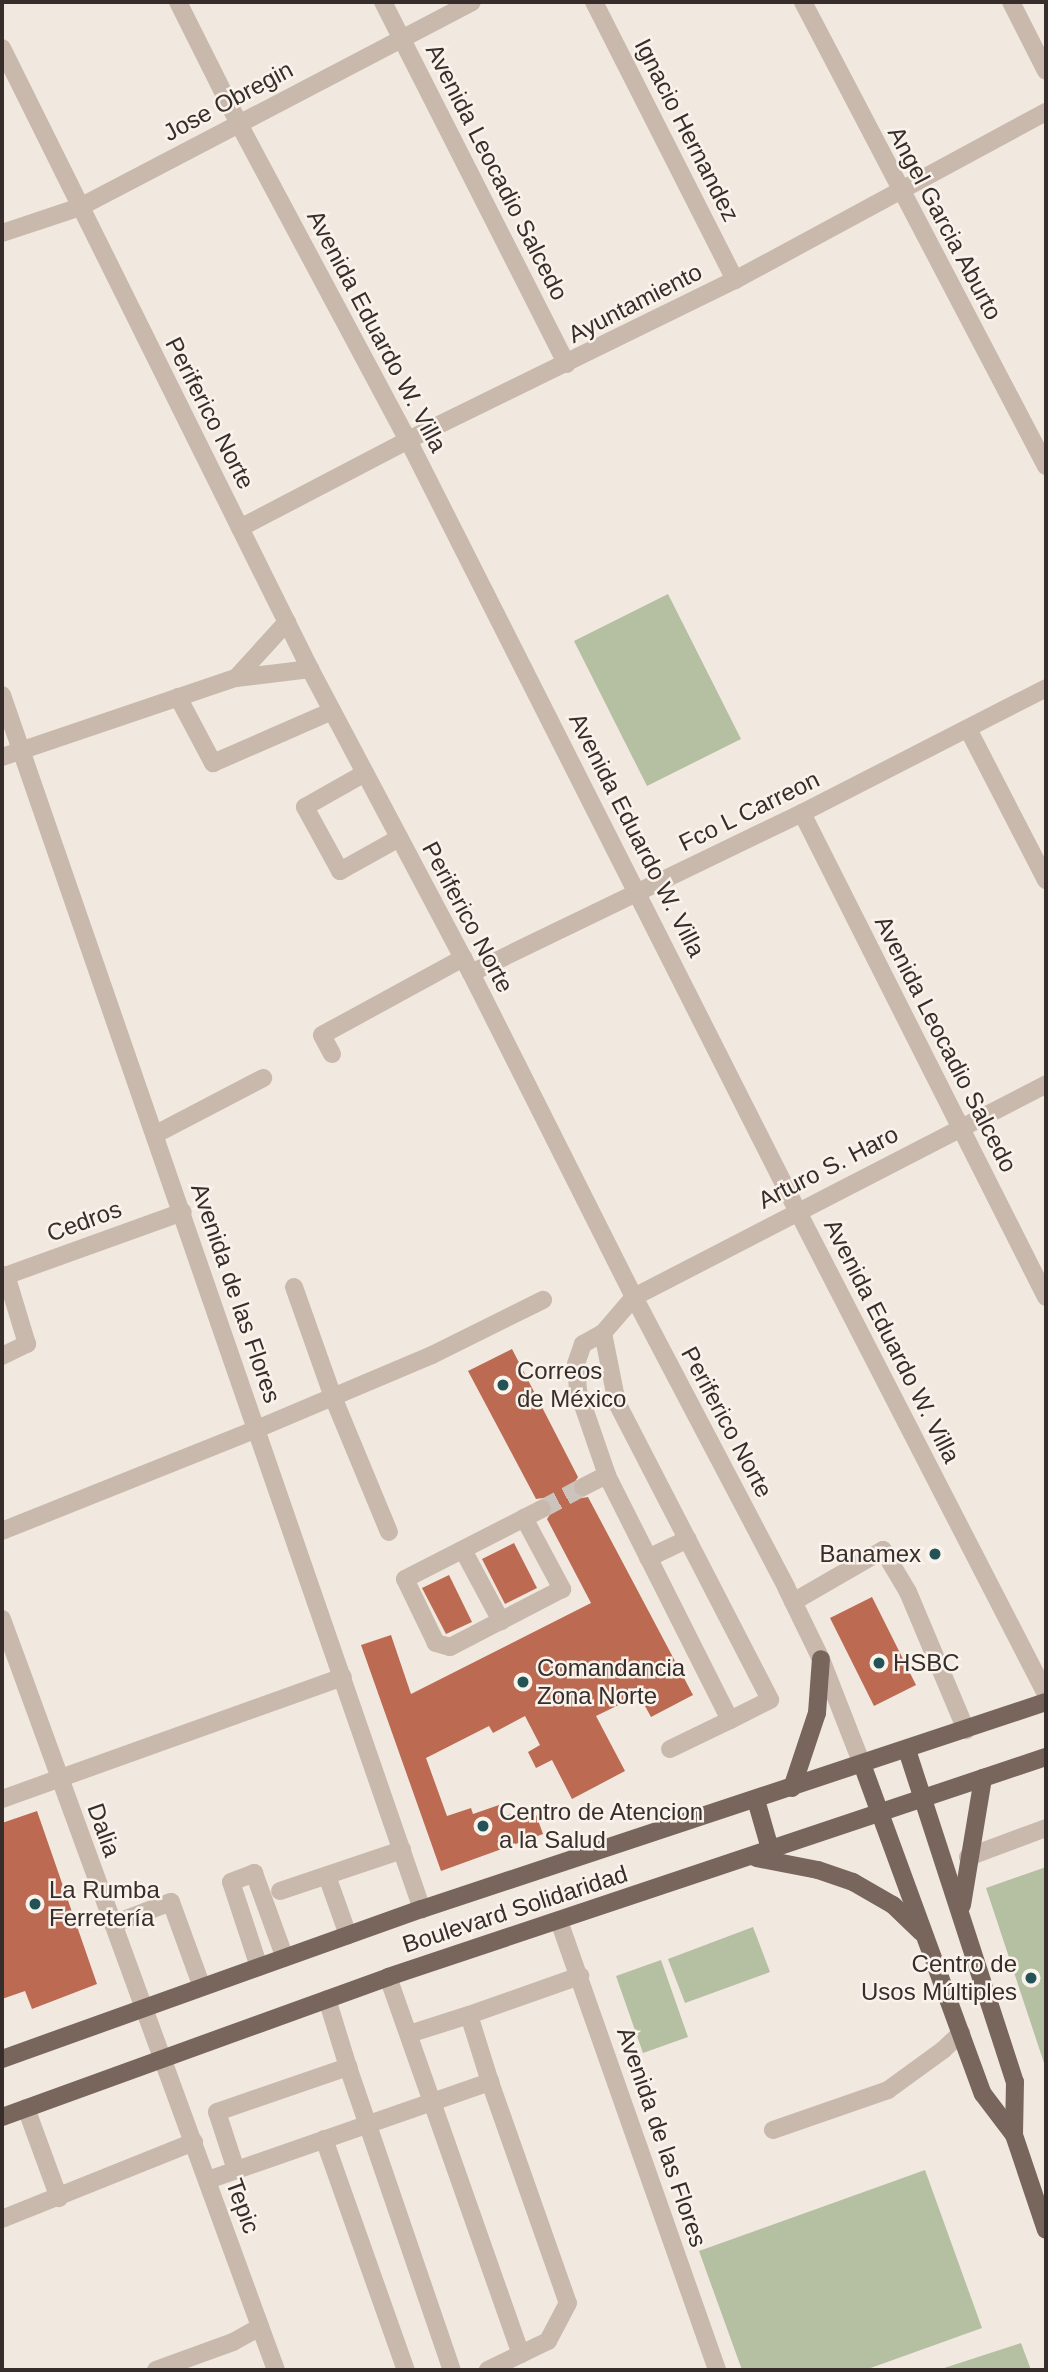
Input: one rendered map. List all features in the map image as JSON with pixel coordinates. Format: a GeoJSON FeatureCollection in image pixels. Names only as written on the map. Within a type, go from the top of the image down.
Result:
{"type":"FeatureCollection","features":[{"type":"Feature","properties":{"kind":"main road"},"geometry":{"type":"LineString","coordinates":[[792,1788],[817,1713],[821,1659]]}},
{"type":"Feature","properties":{"kind":"main road","name":"Boulevard Solidaridad"},"geometry":{"type":"LineString","coordinates":[[2,2059],[422,1909],[1046,1702]]}},
{"type":"Feature","properties":{"kind":"main road"},"geometry":{"type":"LineString","coordinates":[[906,1750],[1015,2082],[1014,2135],[1046,2230]]}},
{"type":"Feature","properties":{"kind":"main road","name":"Boulevard Solidaridad"},"geometry":{"type":"LineString","coordinates":[[2,2117],[388,1977],[771,1852],[1046,1757]]}},
{"type":"Feature","properties":{"kind":"main road","name":"Periferico Norte"},"geometry":{"type":"LineString","coordinates":[[862,1764],[983,2094],[1014,2135]]}},
{"type":"Feature","properties":{"kind":"main road"},"geometry":{"type":"LineString","coordinates":[[961,1912],[983,1778]]}},
{"type":"Feature","properties":{"kind":"main road"},"geometry":{"type":"LineString","coordinates":[[756,1800],[771,1852]]}},
{"type":"Feature","properties":{"kind":"main road"},"geometry":{"type":"LineString","coordinates":[[753,1857],[818,1870],[853,1882],[893,1905],[928,1939]]}},
{"type":"Feature","properties":{"kind":"street","name":"Avenida Eduardo W. Villa"},"geometry":{"type":"LineString","coordinates":[[178,2],[239,124],[408,440],[639,892],[797,1210],[1046,1694]]}},
{"type":"Feature","properties":{"kind":"street","name":"Avenida Leocadio Salcedo"},"geometry":{"type":"LineString","coordinates":[[383,2],[567,364]]}},
{"type":"Feature","properties":{"kind":"street","name":"Jose Obregin"},"geometry":{"type":"LineString","coordinates":[[2,233],[80,207],[472,2]]}},
{"type":"Feature","properties":{"kind":"street","name":"Ignacio Hernandez"},"geometry":{"type":"LineString","coordinates":[[594,2],[735,280]]}},
{"type":"Feature","properties":{"kind":"street","name":"Angel Garcia Aburto"},"geometry":{"type":"LineString","coordinates":[[803,2],[1046,466]]}},
{"type":"Feature","properties":{"kind":"street"},"geometry":{"type":"LineString","coordinates":[[1011,2],[1046,71]]}},
{"type":"Feature","properties":{"kind":"street","name":"Periferico Norte"},"geometry":{"type":"LineString","coordinates":[[2,48],[310,669],[467,966],[634,1297],[793,1602],[821,1659],[862,1764]]}},
{"type":"Feature","properties":{"kind":"street","name":"Ayuntamiento"},"geometry":{"type":"LineString","coordinates":[[240,528],[408,440],[735,280],[1046,112]]}},
{"type":"Feature","properties":{"kind":"street"},"geometry":{"type":"LineString","coordinates":[[236,678],[287,622]]}},
{"type":"Feature","properties":{"kind":"street"},"geometry":{"type":"LineString","coordinates":[[2,757],[236,678],[310,669]]}},
{"type":"Feature","properties":{"kind":"street","name":"Fco L Carreon"},"geometry":{"type":"LineString","coordinates":[[332,1054],[322,1035],[467,966],[639,892],[802,813],[1046,688]]}},
{"type":"Feature","properties":{"kind":"street","name":"Avenida de las Flores"},"geometry":{"type":"LineString","coordinates":[[2,695],[422,1909]]}},
{"type":"Feature","properties":{"kind":"street"},"geometry":{"type":"LineString","coordinates":[[178,697],[213,763],[332,711]]}},
{"type":"Feature","properties":{"kind":"street"},"geometry":{"type":"LineString","coordinates":[[968,729],[1046,880]]}},
{"type":"Feature","properties":{"kind":"street"},"geometry":{"type":"LineString","coordinates":[[365,774],[305,807],[340,871],[400,838]]}},
{"type":"Feature","properties":{"kind":"street","name":"Avenida Leocadio Salcedo"},"geometry":{"type":"LineString","coordinates":[[802,813],[1046,1297]]}},
{"type":"Feature","properties":{"kind":"street"},"geometry":{"type":"LineString","coordinates":[[156,1135],[263,1078]]}},
{"type":"Feature","properties":{"kind":"street","name":"Arturo S. Haro"},"geometry":{"type":"LineString","coordinates":[[634,1297],[797,1210],[1046,1084]]}},
{"type":"Feature","properties":{"kind":"street","name":"Cedros"},"geometry":{"type":"LineString","coordinates":[[4,1276],[183,1212]]}},
{"type":"Feature","properties":{"kind":"street"},"geometry":{"type":"LineString","coordinates":[[2,1356],[27,1344],[4,1276]]}},
{"type":"Feature","properties":{"kind":"street"},"geometry":{"type":"LineString","coordinates":[[294,1287],[333,1397],[389,1531]]}},
{"type":"Feature","properties":{"kind":"street"},"geometry":{"type":"LineString","coordinates":[[634,1297],[603,1333],[583,1344],[576,1364],[578,1391],[607,1475],[730,1720]]}},
{"type":"Feature","properties":{"kind":"street"},"geometry":{"type":"LineString","coordinates":[[2,1531],[257,1429],[432,1355],[543,1300]]}},
{"type":"Feature","properties":{"kind":"street"},"geometry":{"type":"LineString","coordinates":[[603,1333],[617,1403],[770,1700],[670,1749]]}},
{"type":"Feature","properties":{"kind":"street"},"geometry":{"type":"LineString","coordinates":[[583,1487],[607,1475]]}},
{"type":"Feature","properties":{"kind":"street"},"geometry":{"type":"LineString","coordinates":[[524,1518],[562,1589],[450,1647],[436,1643],[405,1579],[463,1550],[524,1518],[542,1509]]}},
{"type":"Feature","properties":{"kind":"street"},"geometry":{"type":"LineString","coordinates":[[648,1558],[688,1539]]}},
{"type":"Feature","properties":{"kind":"street"},"geometry":{"type":"LineString","coordinates":[[463,1550],[501,1621]]}},
{"type":"Feature","properties":{"kind":"street"},"geometry":{"type":"LineString","coordinates":[[793,1602],[883,1550],[908,1592],[966,1730]]}},
{"type":"Feature","properties":{"kind":"street","name":"Dalia"},"geometry":{"type":"LineString","coordinates":[[2,1619],[163,2058]]}},
{"type":"Feature","properties":{"kind":"street"},"geometry":{"type":"LineString","coordinates":[[2,1798],[343,1677]]}},
{"type":"Feature","properties":{"kind":"street"},"geometry":{"type":"LineString","coordinates":[[968,1857],[1046,1828]]}},
{"type":"Feature","properties":{"kind":"street"},"geometry":{"type":"LineString","coordinates":[[280,1891],[402,1850]]}},
{"type":"Feature","properties":{"kind":"street"},"geometry":{"type":"LineString","coordinates":[[258,1968],[231,1882],[254,1873],[285,1958]]}},
{"type":"Feature","properties":{"kind":"street"},"geometry":{"type":"LineString","coordinates":[[327,1876],[348,1935]]}},
{"type":"Feature","properties":{"kind":"street"},"geometry":{"type":"LineString","coordinates":[[113,1924],[170,1902],[202,1987]]}},
{"type":"Feature","properties":{"kind":"street","name":"Avenida de las Flores"},"geometry":{"type":"LineString","coordinates":[[559,1921],[717,2370]]}},
{"type":"Feature","properties":{"kind":"street"},"geometry":{"type":"LineString","coordinates":[[409,2034],[580,1976]]}},
{"type":"Feature","properties":{"kind":"street"},"geometry":{"type":"LineString","coordinates":[[388,1977],[520,2354]]}},
{"type":"Feature","properties":{"kind":"street"},"geometry":{"type":"LineString","coordinates":[[327,1999],[452,2370]]}},
{"type":"Feature","properties":{"kind":"street"},"geometry":{"type":"LineString","coordinates":[[469,2015],[568,2303],[548,2341],[488,2370]]}},
{"type":"Feature","properties":{"kind":"street"},"geometry":{"type":"LineString","coordinates":[[773,2130],[888,2090],[961,2033]]}},
{"type":"Feature","properties":{"kind":"street","name":"Tepic"},"geometry":{"type":"LineString","coordinates":[[163,2058],[276,2370]]}},
{"type":"Feature","properties":{"kind":"street"},"geometry":{"type":"LineString","coordinates":[[236,2170],[218,2112],[348,2067]]}},
{"type":"Feature","properties":{"kind":"street"},"geometry":{"type":"LineString","coordinates":[[208,2180],[490,2082]]}},
{"type":"Feature","properties":{"kind":"street"},"geometry":{"type":"LineString","coordinates":[[26,2108],[60,2198]]}},
{"type":"Feature","properties":{"kind":"street"},"geometry":{"type":"LineString","coordinates":[[324,2139],[406,2370]]}},
{"type":"Feature","properties":{"kind":"street"},"geometry":{"type":"LineString","coordinates":[[2,2219],[194,2142]]}},
{"type":"Feature","properties":{"kind":"street"},"geometry":{"type":"LineString","coordinates":[[156,2370],[233,2342],[260,2327]]}},
{"type":"Feature","properties":{"kind":"green space"},"geometry":{"type":"Polygon","coordinates":[[[668,594],[741,739],[647,786],[574,641],[668,594]]]}},
{"type":"Feature","properties":{"kind":"green space","name":"Centro de Usos Múltiples"},"geometry":{"type":"Polygon","coordinates":[[[1046,1867],[1046,2069],[986,1888],[1046,1867]]]}},
{"type":"Feature","properties":{"kind":"green space"},"geometry":{"type":"Polygon","coordinates":[[[753,1927],[770,1972],[685,2003],[668,1959],[753,1927]]]}},
{"type":"Feature","properties":{"kind":"green space"},"geometry":{"type":"Polygon","coordinates":[[[661,1960],[688,2037],[643,2053],[616,1976],[661,1960]]]}},
{"type":"Feature","properties":{"kind":"green space"},"geometry":{"type":"Polygon","coordinates":[[[925,2170],[982,2328],[865,2370],[742,2370],[699,2251],[925,2170]]]}},
{"type":"Feature","properties":{"kind":"green space"},"geometry":{"type":"Polygon","coordinates":[[[1021,2343],[1031,2370],[938,2370],[1021,2343]]]}},
{"type":"Feature","properties":{"kind":"building"},"geometry":{"type":"Polygon","coordinates":[[[512,1349],[578,1477],[572,1486],[573,1493],[582,1498],[588,1497],[693,1695],[651,1717],[639,1695],[596,1716],[625,1771],[572,1799],[552,1760],[536,1768],[528,1752],[540,1745],[525,1716],[493,1733],[489,1726],[426,1758],[447,1816],[471,1808],[473,1814],[499,1805],[503,1817],[533,1806],[543,1834],[441,1871],[361,1645],[391,1635],[411,1694],[591,1603],[547,1519],[553,1510],[552,1503],[543,1498],[536,1499],[468,1371],[512,1349]]]}},
{"type":"Feature","properties":{"kind":"building"},"geometry":{"type":"Polygon","coordinates":[[[514,1543],[537,1588],[505,1604],[482,1559],[514,1543]]]}},
{"type":"Feature","properties":{"kind":"building"},"geometry":{"type":"Polygon","coordinates":[[[449,1575],[472,1622],[446,1634],[422,1588],[449,1575]]]}},
{"type":"Feature","properties":{"kind":"building"},"geometry":{"type":"Polygon","coordinates":[[[872,1597],[916,1685],[874,1706],[830,1618],[872,1597]]]}},
{"type":"Feature","properties":{"kind":"building","name":"La Rumba Ferretería"},"geometry":{"type":"Polygon","coordinates":[[[37,1811],[97,1984],[32,2009],[25,1991],[2,1999],[2,1823],[37,1811]]]}},
{"type":"Feature","properties":{"kind":"tunnel"},"geometry":{"type":"LineString","coordinates":[[542,1509],[583,1487]]}},
{"type":"Feature","properties":{"kind":"place","name":"Correos de México"},"geometry":{"type":"Point","coordinates":[503,1385]}},
{"type":"Feature","properties":{"kind":"place","name":"Banamex"},"geometry":{"type":"Point","coordinates":[935,1554]}},
{"type":"Feature","properties":{"kind":"place","name":"HSBC"},"geometry":{"type":"Point","coordinates":[879,1663]}},
{"type":"Feature","properties":{"kind":"place","name":"Comandancia Zona Norte"},"geometry":{"type":"Point","coordinates":[523,1682]}},
{"type":"Feature","properties":{"kind":"place","name":"Centro de Atencion a la Salud"},"geometry":{"type":"Point","coordinates":[483,1826]}},
{"type":"Feature","properties":{"kind":"place","name":"La Rumba Ferretería"},"geometry":{"type":"Point","coordinates":[35,1904]}},
{"type":"Feature","properties":{"kind":"place","name":"Centro de Usos Múltiples"},"geometry":{"type":"Point","coordinates":[1031,1978]}}]}
